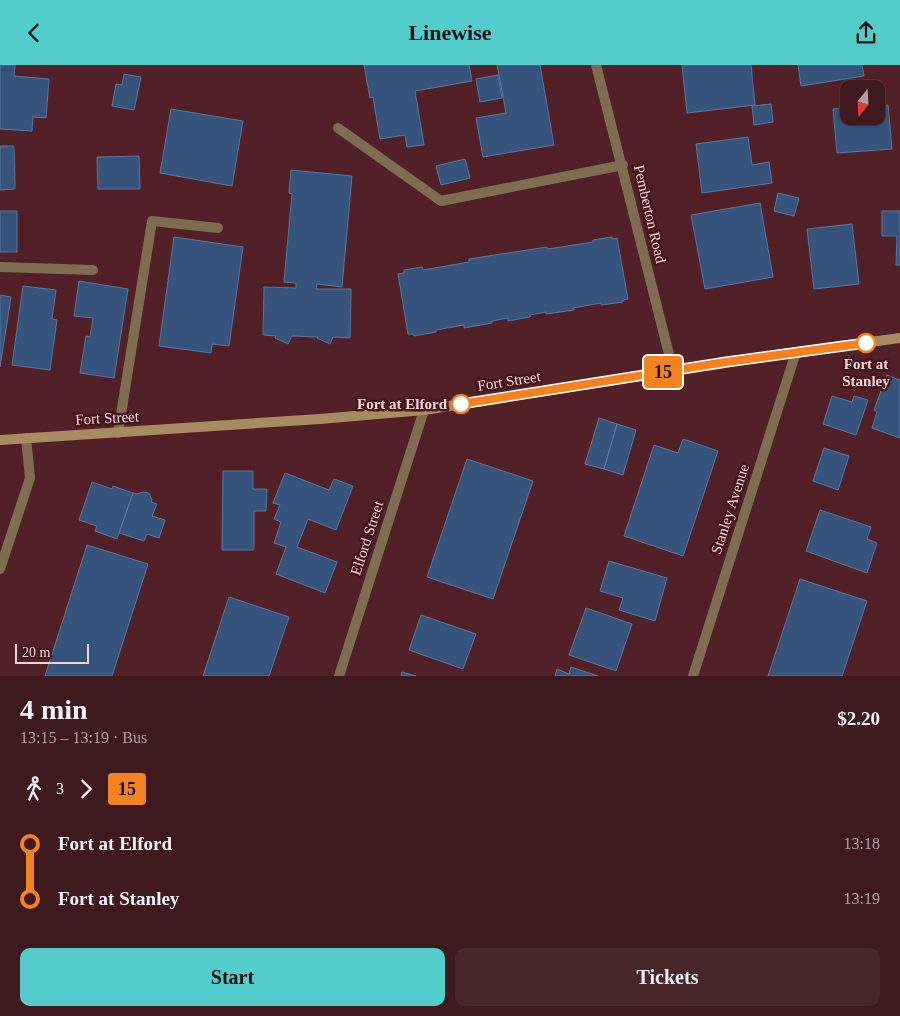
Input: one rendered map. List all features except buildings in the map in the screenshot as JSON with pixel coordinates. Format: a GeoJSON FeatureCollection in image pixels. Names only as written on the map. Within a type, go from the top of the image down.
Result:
{"type":"FeatureCollection","features":[{"type":"Feature","properties":{"kind":"main road","name":"Fort Street"},"geometry":{"type":"LineString","coordinates":[[0,440],[311,420],[424,410],[673,370],[900,338]]}},
{"type":"Feature","properties":{"kind":"street","name":"Pemberton Road"},"geometry":{"type":"LineString","coordinates":[[596,65],[673,370]]}},
{"type":"Feature","properties":{"kind":"street"},"geometry":{"type":"LineString","coordinates":[[338,128],[441,201],[622,165]]}},
{"type":"Feature","properties":{"kind":"street"},"geometry":{"type":"LineString","coordinates":[[118,433],[152,221],[218,229]]}},
{"type":"Feature","properties":{"kind":"street"},"geometry":{"type":"LineString","coordinates":[[0,267],[93,270]]}},
{"type":"Feature","properties":{"kind":"street","name":"Stanley Avenue"},"geometry":{"type":"LineString","coordinates":[[693,676],[796,352]]}},
{"type":"Feature","properties":{"kind":"street","name":"Elford Street"},"geometry":{"type":"LineString","coordinates":[[339,676],[424,410]]}},
{"type":"Feature","properties":{"kind":"street"},"geometry":{"type":"LineString","coordinates":[[0,569],[30,478],[26,438]]}},
{"type":"Feature","properties":{"kind":"bus line","name":"15"},"geometry":{"type":"LineString","coordinates":[[461,404],[726,362],[866,343]]}},
{"type":"Feature","properties":{"kind":"place","name":"Fort at Stanley"},"geometry":{"type":"Point","coordinates":[866,343]}},
{"type":"Feature","properties":{"kind":"place","name":"Fort at Elford"},"geometry":{"type":"Point","coordinates":[461,404]}}]}
